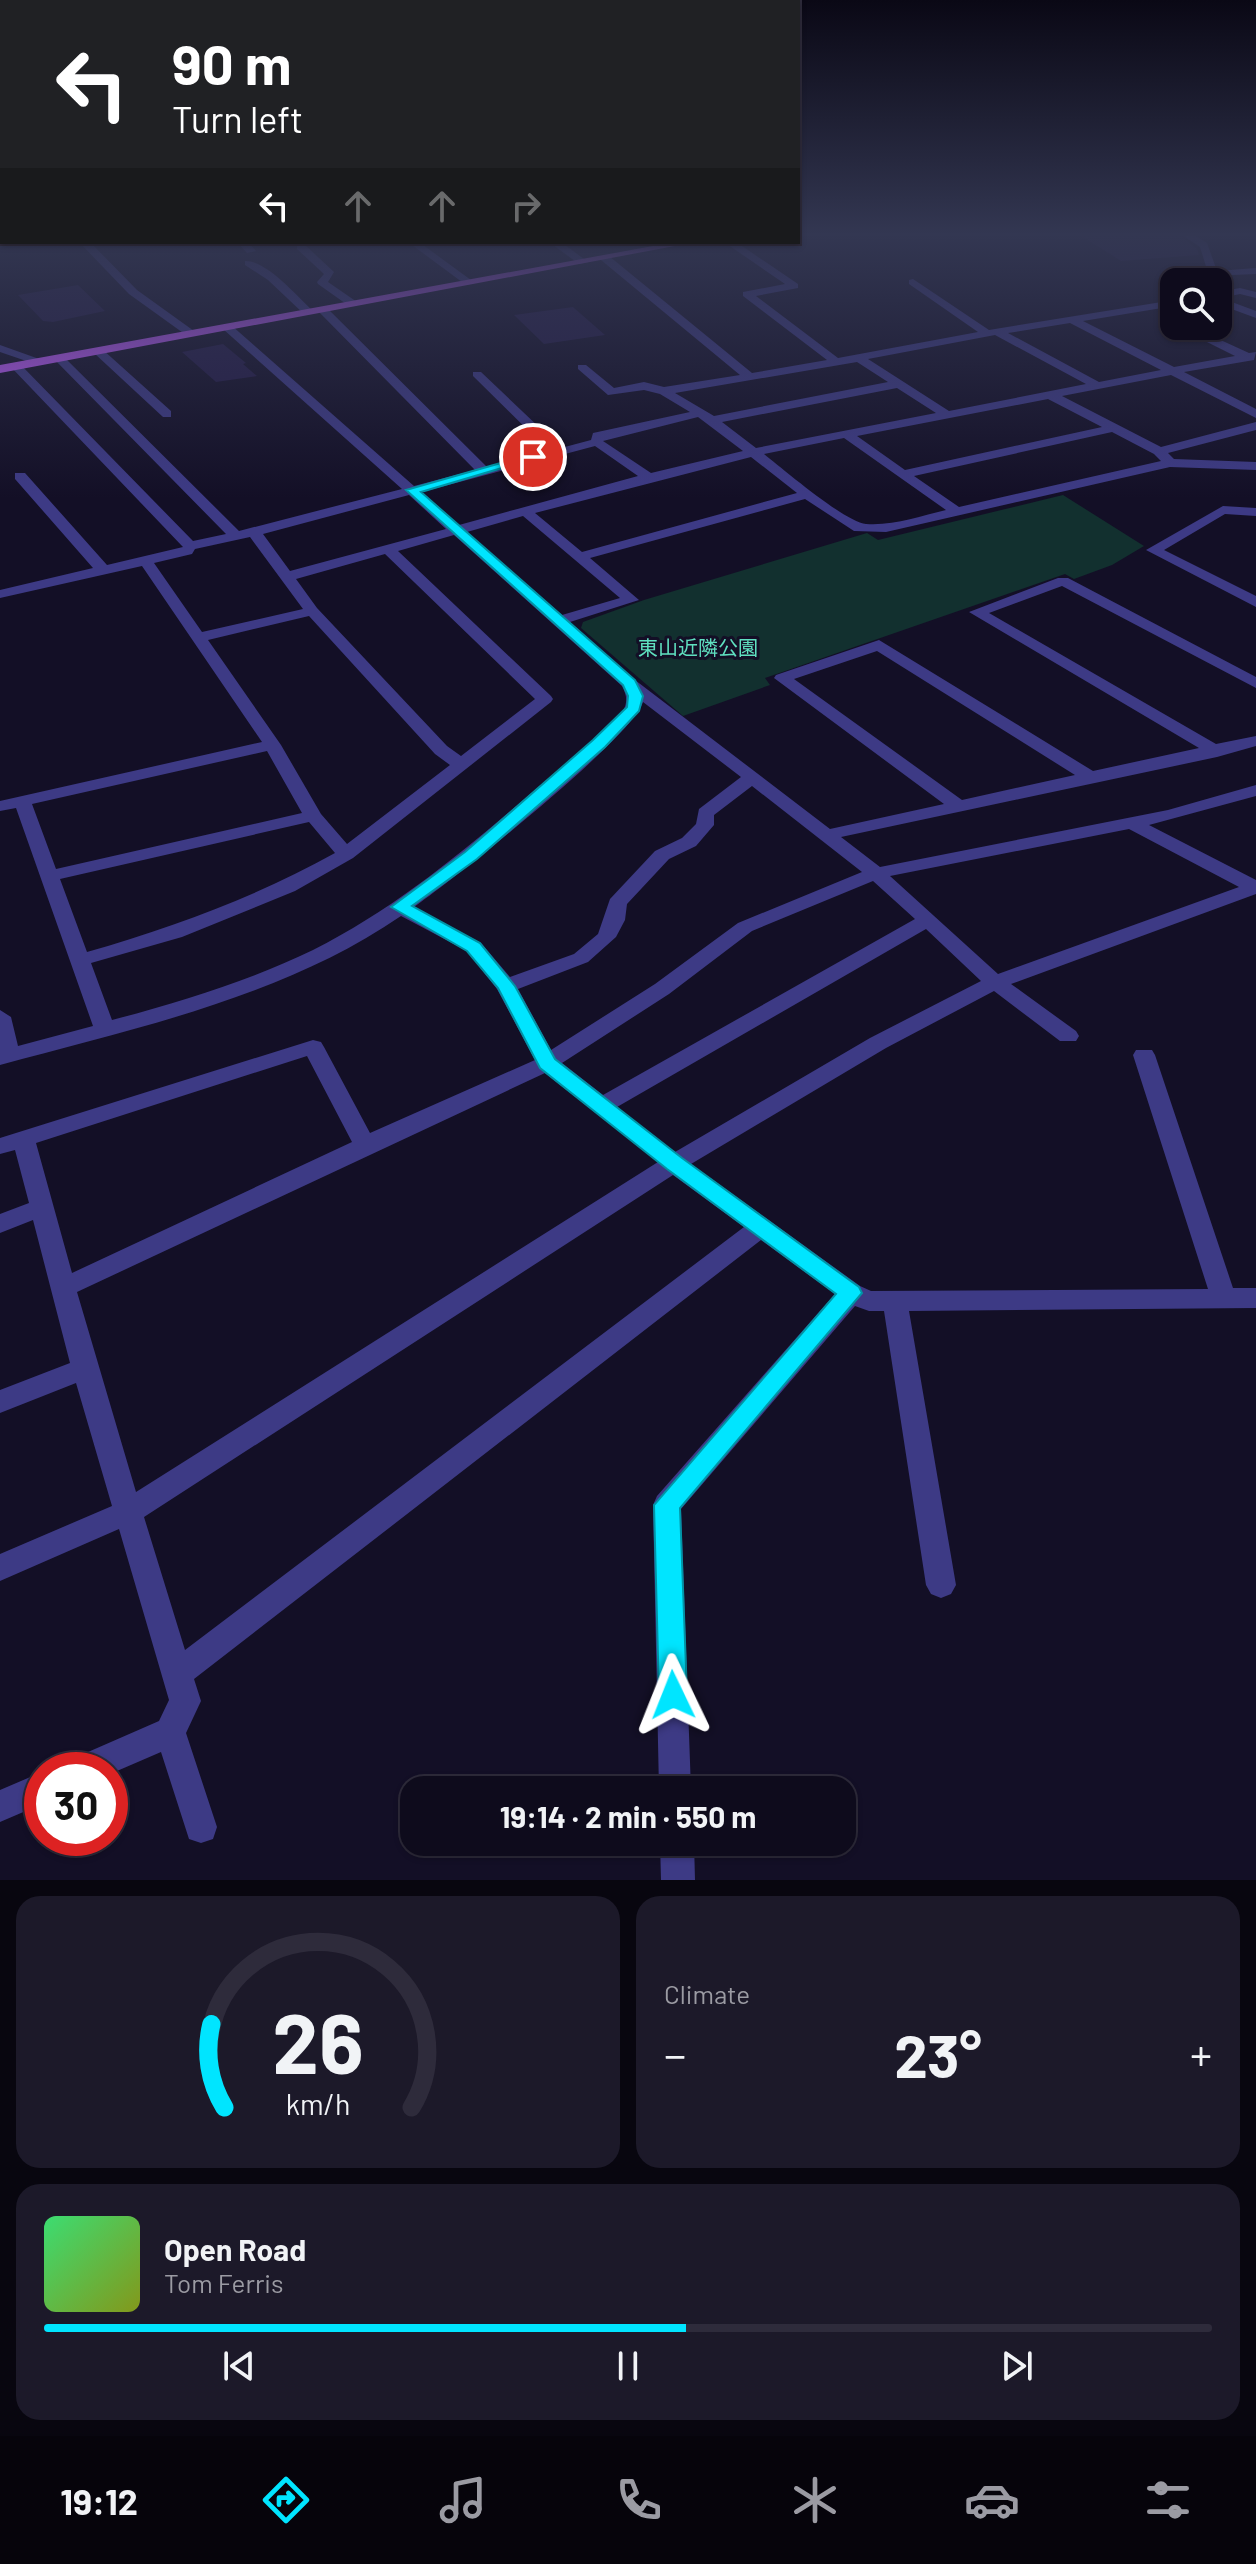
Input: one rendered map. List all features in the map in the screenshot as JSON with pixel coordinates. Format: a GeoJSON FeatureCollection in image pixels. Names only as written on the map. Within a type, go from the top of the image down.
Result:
{"type":"FeatureCollection","features":[{"type":"Feature","properties":{"kind":"main road"},"geometry":{"type":"LineString","coordinates":[[0,369],[250,323]]}},
{"type":"Feature","properties":{"kind":"street"},"geometry":{"type":"LineString","coordinates":[[176,323],[190,333]]}},
{"type":"Feature","properties":{"kind":"street"},"geometry":{"type":"LineString","coordinates":[[336,323],[483,470]]}},
{"type":"Feature","properties":{"kind":"street"},"geometry":{"type":"LineString","coordinates":[[684,323],[748,375]]}},
{"type":"Feature","properties":{"kind":"street"},"geometry":{"type":"LineString","coordinates":[[785,323],[834,360]]}},
{"type":"Feature","properties":{"kind":"street"},"geometry":{"type":"LineString","coordinates":[[977,323],[1096,385]]}},
{"type":"Feature","properties":{"kind":"street"},"geometry":{"type":"LineString","coordinates":[[664,391],[1055,323]]}},
{"type":"Feature","properties":{"kind":"street"},"geometry":{"type":"LineString","coordinates":[[1077,323],[1256,414]]}},
{"type":"Feature","properties":{"kind":"street"},"geometry":{"type":"LineString","coordinates":[[227,327],[629,683],[876,873],[995,982],[1068,1036]]}},
{"type":"Feature","properties":{"kind":"street"},"geometry":{"type":"LineString","coordinates":[[1212,340],[1253,358]]}},
{"type":"Feature","properties":{"kind":"street"},"geometry":{"type":"LineString","coordinates":[[0,348],[38,362]]}},
{"type":"Feature","properties":{"kind":"street"},"geometry":{"type":"LineString","coordinates":[[98,351],[167,414]]}},
{"type":"Feature","properties":{"kind":"street"},"geometry":{"type":"LineString","coordinates":[[59,358],[234,534]]}},
{"type":"Feature","properties":{"kind":"street"},"geometry":{"type":"LineString","coordinates":[[859,358],[946,414]]}},
{"type":"Feature","properties":{"kind":"street"},"geometry":{"type":"LineString","coordinates":[[287,577],[524,510],[754,452],[1096,385],[1253,358]]}},
{"type":"Feature","properties":{"kind":"street"},"geometry":{"type":"LineString","coordinates":[[16,366],[190,546]]}},
{"type":"Feature","properties":{"kind":"street"},"geometry":{"type":"LineString","coordinates":[[582,367],[612,392],[644,386],[664,391],[706,417],[807,494],[859,528],[886,528],[1170,463],[1256,466]]}},
{"type":"Feature","properties":{"kind":"street"},"geometry":{"type":"LineString","coordinates":[[477,374],[557,451]]}},
{"type":"Feature","properties":{"kind":"street"},"geometry":{"type":"LineString","coordinates":[[597,442],[597,436],[897,384]]}},
{"type":"Feature","properties":{"kind":"street"},"geometry":{"type":"LineString","coordinates":[[1050,395],[1159,451],[1170,463]]}},
{"type":"Feature","properties":{"kind":"street"},"geometry":{"type":"LineString","coordinates":[[1159,451],[1256,426]]}},
{"type":"Feature","properties":{"kind":"street"},"geometry":{"type":"LineString","coordinates":[[903,474],[1113,428]]}},
{"type":"Feature","properties":{"kind":"street"},"geometry":{"type":"LineString","coordinates":[[846,434],[956,511]]}},
{"type":"Feature","properties":{"kind":"street"},"geometry":{"type":"LineString","coordinates":[[0,594],[187,551],[190,546],[234,534],[254,532],[597,442],[649,477]]}},
{"type":"Feature","properties":{"kind":"street"},"geometry":{"type":"LineString","coordinates":[[20,476],[103,570]]}},
{"type":"Feature","properties":{"kind":"street"},"geometry":{"type":"LineString","coordinates":[[582,556],[807,494]]}},
{"type":"Feature","properties":{"kind":"street"},"geometry":{"type":"LineString","coordinates":[[524,510],[631,600],[558,621]]}},
{"type":"Feature","properties":{"kind":"street"},"geometry":{"type":"LineString","coordinates":[[1256,512],[1223,510],[1153,550],[1256,602]]}},
{"type":"Feature","properties":{"kind":"street"},"geometry":{"type":"LineString","coordinates":[[254,532],[312,611],[441,750],[461,765]]}},
{"type":"Feature","properties":{"kind":"street"},"geometry":{"type":"LineString","coordinates":[[80,960],[175,933],[288,887],[346,854],[545,699],[388,549]]}},
{"type":"Feature","properties":{"kind":"street"},"geometry":{"type":"LineString","coordinates":[[146,561],[272,745],[313,816],[346,854]]}},
{"type":"Feature","properties":{"kind":"street"},"geometry":{"type":"LineString","coordinates":[[1217,752],[977,612],[1063,581],[1256,683]]}},
{"type":"Feature","properties":{"kind":"street"},"geometry":{"type":"LineString","coordinates":[[197,638],[312,611]]}},
{"type":"Feature","properties":{"kind":"street"},"geometry":{"type":"LineString","coordinates":[[957,805],[782,678],[879,645],[1090,777]]}},
{"type":"Feature","properties":{"kind":"street"},"geometry":{"type":"LineString","coordinates":[[0,1017],[5,1057],[105,1030],[301,963],[360,933],[471,855],[625,719],[634,708],[635,696],[629,683]]}},
{"type":"Feature","properties":{"kind":"street"},"geometry":{"type":"LineString","coordinates":[[827,835],[1256,741]]}},
{"type":"Feature","properties":{"kind":"street"},"geometry":{"type":"LineString","coordinates":[[0,806],[272,745]]}},
{"type":"Feature","properties":{"kind":"street"},"geometry":{"type":"LineString","coordinates":[[506,986],[581,958],[606,937],[615,920],[617,903],[662,855],[689,842],[705,825],[705,813],[750,779]]}},
{"type":"Feature","properties":{"kind":"street"},"geometry":{"type":"LineString","coordinates":[[63,1288],[547,1063],[662,989],[745,927],[876,873],[1171,815],[1256,790]]}},
{"type":"Feature","properties":{"kind":"street"},"geometry":{"type":"LineString","coordinates":[[23,803],[105,1030]]}},
{"type":"Feature","properties":{"kind":"street"},"geometry":{"type":"LineString","coordinates":[[49,876],[313,816]]}},
{"type":"Feature","properties":{"kind":"street"},"geometry":{"type":"LineString","coordinates":[[1132,823],[1256,888]]}},
{"type":"Feature","properties":{"kind":"street"},"geometry":{"type":"LineString","coordinates":[[0,1568],[128,1512],[674,1163],[878,1043],[995,982],[1256,888]]}},
{"type":"Feature","properties":{"kind":"street"},"geometry":{"type":"LineString","coordinates":[[400,907],[474,947],[506,986],[547,1063],[674,1163],[851,1293],[869,1301],[1256,1298]]}},
{"type":"Feature","properties":{"kind":"street"},"geometry":{"type":"LineString","coordinates":[[601,1106],[926,921]]}},
{"type":"Feature","properties":{"kind":"street"},"geometry":{"type":"LineString","coordinates":[[124,1752],[170,1732],[185,1701],[40,1208],[12,1143],[313,1047],[365,1145]]}},
{"type":"Feature","properties":{"kind":"street"},"geometry":{"type":"LineString","coordinates":[[1144,1055],[1224,1298]]}},
{"type":"Feature","properties":{"kind":"street"},"geometry":{"type":"LineString","coordinates":[[0,1224],[40,1208]]}},
{"type":"Feature","properties":{"kind":"street"},"geometry":{"type":"LineString","coordinates":[[178,1673],[761,1227]]}},
{"type":"Feature","properties":{"kind":"street"},"geometry":{"type":"LineString","coordinates":[[675,1776],[667,1505],[851,1293]]}},
{"type":"Feature","properties":{"kind":"street"},"geometry":{"type":"LineString","coordinates":[[895,1301],[941,1585]]}},
{"type":"Feature","properties":{"kind":"street"},"geometry":{"type":"LineString","coordinates":[[0,1402],[85,1368]]}},
{"type":"Feature","properties":{"kind":"street"},"geometry":{"type":"LineString","coordinates":[[170,1732],[201,1827]]}},
{"type":"Feature","properties":{"kind":"street"},"geometry":{"type":"LineString","coordinates":[[0,1806],[24,1796]]}},
{"type":"Feature","properties":{"kind":"street"},"geometry":{"type":"LineString","coordinates":[[677,1856],[678,1880]]}},
{"type":"Feature","properties":{"kind":"green space","name":"東山近隣公園"},"geometry":{"type":"Polygon","coordinates":[[[1063,495],[1144,546],[1112,565],[1074,579],[1065,574],[765,678],[770,685],[683,716],[581,628],[583,622],[644,600],[867,533],[878,540],[1063,495]]]}},
{"type":"Feature","properties":{"kind":"building"},"geometry":{"type":"Polygon","coordinates":[[[522,323],[591,323],[605,335],[544,344],[522,323]]]}},
{"type":"Feature","properties":{"kind":"building"},"geometry":{"type":"Polygon","coordinates":[[[223,344],[257,376],[216,382],[182,352],[223,344]]]}},
{"type":"Feature","properties":{"kind":"route"},"geometry":{"type":"LineString","coordinates":[[533,457],[412,490],[629,683],[635,696],[634,708],[599,743],[471,855],[400,907],[474,947],[506,986],[547,1063],[674,1163],[851,1293],[667,1505],[673,1695]]}}]}
